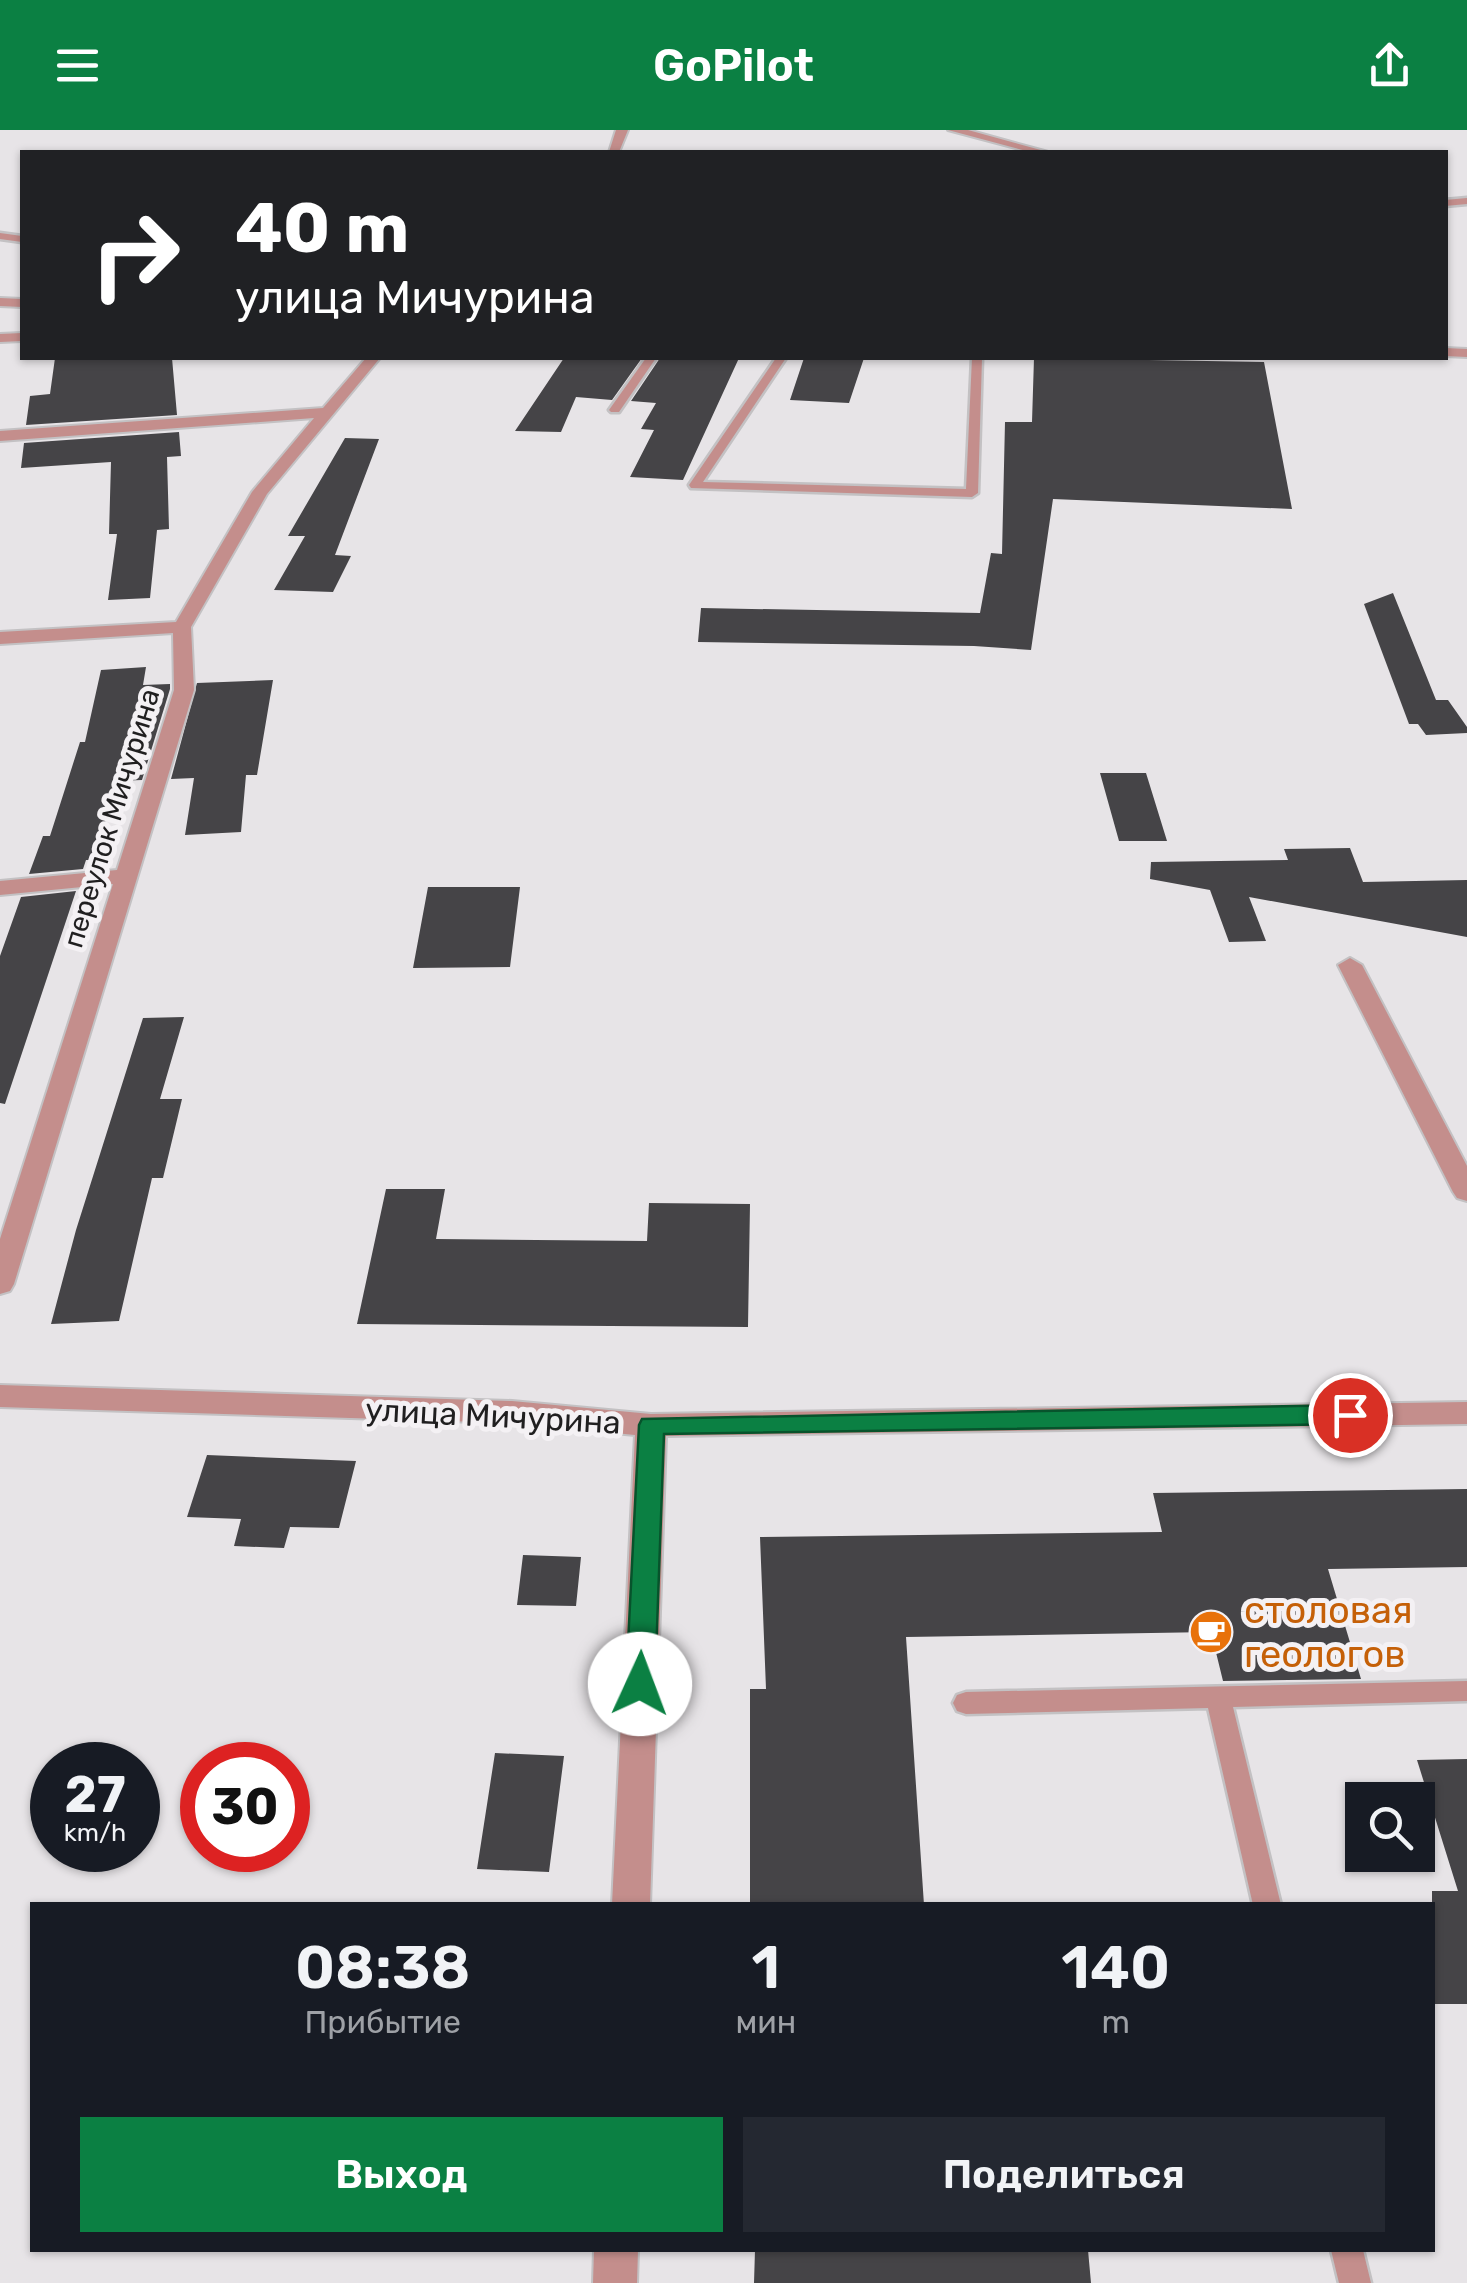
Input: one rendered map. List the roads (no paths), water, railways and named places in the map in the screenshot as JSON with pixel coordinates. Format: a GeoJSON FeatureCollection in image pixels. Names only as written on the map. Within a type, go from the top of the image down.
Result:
{"type":"FeatureCollection","features":[{"type":"Feature","properties":{"kind":"street"},"geometry":{"type":"LineString","coordinates":[[954,130],[1034,150]]}},
{"type":"Feature","properties":{"kind":"street"},"geometry":{"type":"LineString","coordinates":[[0,638],[182,628],[260,492],[370,360]]}},
{"type":"Feature","properties":{"kind":"street"},"geometry":{"type":"LineString","coordinates":[[0,436],[329,412]]}},
{"type":"Feature","properties":{"kind":"street","name":"переулок Мичурина"},"geometry":{"type":"LineString","coordinates":[[0,1284],[123,876],[184,690],[182,628]]}},
{"type":"Feature","properties":{"kind":"street"},"geometry":{"type":"LineString","coordinates":[[0,888],[123,876]]}},
{"type":"Feature","properties":{"kind":"street"},"geometry":{"type":"LineString","coordinates":[[1350,965],[1467,1192]]}},
{"type":"Feature","properties":{"kind":"street","name":"улица Мичурина"},"geometry":{"type":"LineString","coordinates":[[0,1396],[512,1412],[651,1425],[1467,1413]]}},
{"type":"Feature","properties":{"kind":"street"},"geometry":{"type":"LineString","coordinates":[[631,1902],[651,1425]]}},
{"type":"Feature","properties":{"kind":"street"},"geometry":{"type":"LineString","coordinates":[[615,2283],[616,2252]]}},
{"type":"Feature","properties":{"kind":"lane"},"geometry":{"type":"LineString","coordinates":[[615,410],[650,360]]}},
{"type":"Feature","properties":{"kind":"lane"},"geometry":{"type":"LineString","coordinates":[[780,360],[695,485],[972,494],[978,360]]}},
{"type":"Feature","properties":{"kind":"lane"},"geometry":{"type":"LineString","coordinates":[[966,1704],[1467,1691]]}},
{"type":"Feature","properties":{"kind":"lane"},"geometry":{"type":"LineString","coordinates":[[1218,1697],[1265,1902]]}},
{"type":"Feature","properties":{"kind":"lane"},"geometry":{"type":"LineString","coordinates":[[1348,2252],[1355,2283]]}},
{"type":"Feature","properties":{"kind":"place","name":"столовая геологов"},"geometry":{"type":"Point","coordinates":[1211,1632]}}]}
